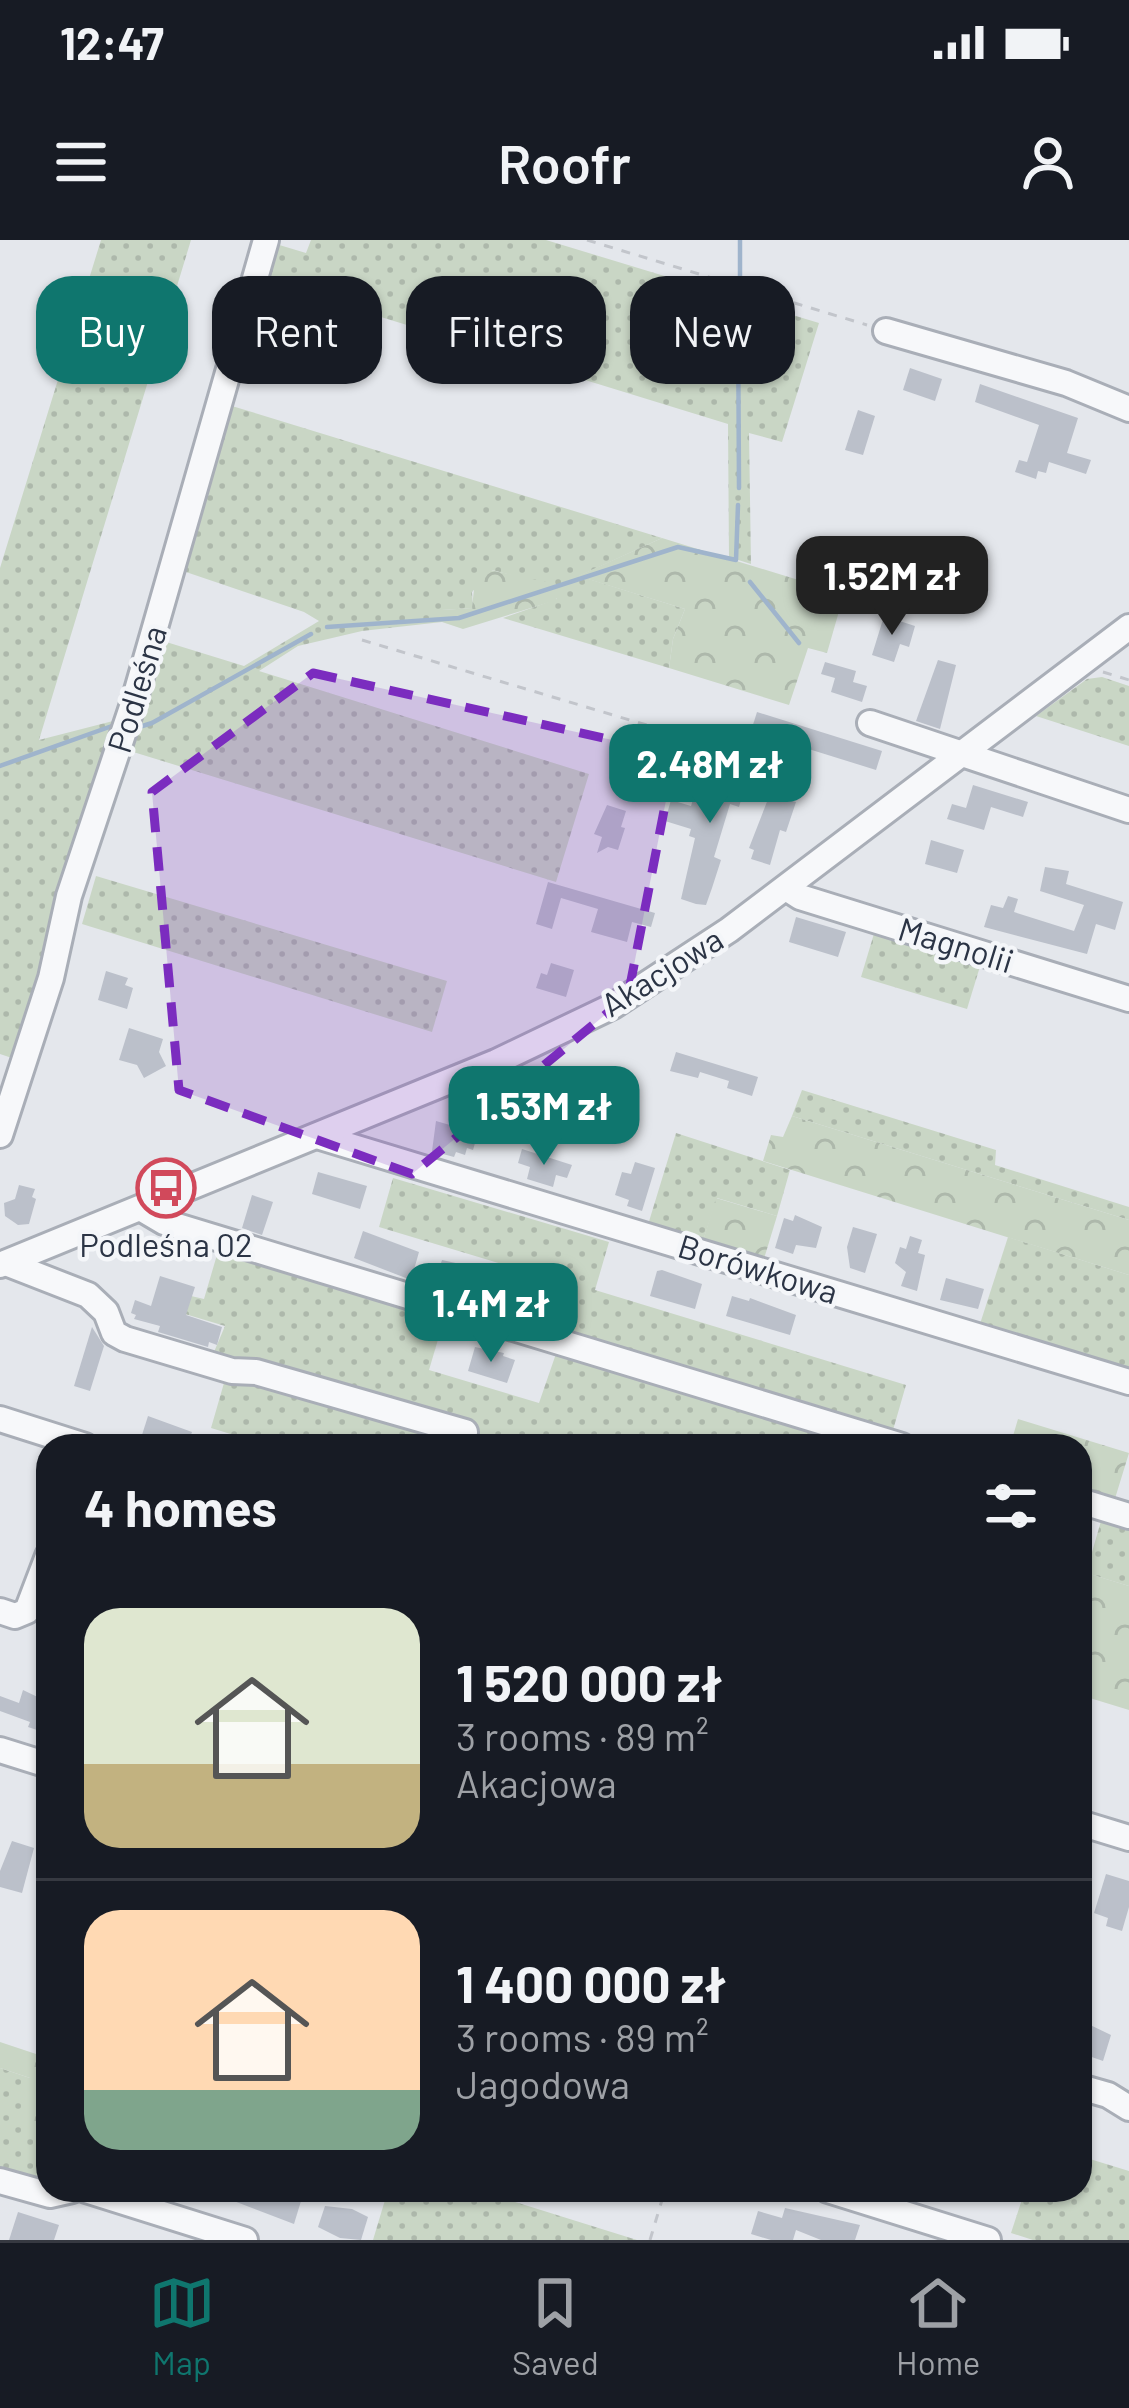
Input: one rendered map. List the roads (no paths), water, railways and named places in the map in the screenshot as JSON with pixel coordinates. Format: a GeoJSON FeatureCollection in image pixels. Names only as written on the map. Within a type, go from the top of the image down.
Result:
{"type":"FeatureCollection","features":[{"type":"Feature","properties":{"kind":"street","name":"Podleśna"},"geometry":{"type":"LineString","coordinates":[[0,1135],[51,978],[69,896],[134,701],[266,240]]}},
{"type":"Feature","properties":{"kind":"street"},"geometry":{"type":"LineString","coordinates":[[886,332],[1066,383],[1129,409]]}},
{"type":"Feature","properties":{"kind":"street","name":"Akacjowa"},"geometry":{"type":"LineString","coordinates":[[3,1264],[496,1062],[613,1006],[729,931],[1129,627]]}},
{"type":"Feature","properties":{"kind":"street"},"geometry":{"type":"LineString","coordinates":[[870,723],[1129,810]]}},
{"type":"Feature","properties":{"kind":"street","name":"Magnolii"},"geometry":{"type":"LineString","coordinates":[[786,888],[800,897],[1129,999]]}},
{"type":"Feature","properties":{"kind":"street","name":"Borówkowa"},"geometry":{"type":"LineString","coordinates":[[317,1136],[1129,1382]]}},
{"type":"Feature","properties":{"kind":"street"},"geometry":{"type":"LineString","coordinates":[[142,1208],[164,1222],[862,1434]]}},
{"type":"Feature","properties":{"kind":"street"},"geometry":{"type":"LineString","coordinates":[[3,1264],[88,1295],[106,1312],[114,1333],[125,1339],[465,1432]]}},
{"type":"Feature","properties":{"kind":"street"},"geometry":{"type":"LineString","coordinates":[[0,1419],[47,1434]]}},
{"type":"Feature","properties":{"kind":"street"},"geometry":{"type":"LineString","coordinates":[[1092,1505],[1129,1516]]}},
{"type":"Feature","properties":{"kind":"street"},"geometry":{"type":"LineString","coordinates":[[0,1612],[15,1616],[27,1611],[36,1587]]}},
{"type":"Feature","properties":{"kind":"street"},"geometry":{"type":"LineString","coordinates":[[0,1750],[36,1762]]}},
{"type":"Feature","properties":{"kind":"street"},"geometry":{"type":"LineString","coordinates":[[1092,1827],[1129,1838]]}},
{"type":"Feature","properties":{"kind":"street"},"geometry":{"type":"LineString","coordinates":[[1092,2090],[1129,2108]]}},
{"type":"Feature","properties":{"kind":"street"},"geometry":{"type":"LineString","coordinates":[[0,2181],[36,2190]]}},
{"type":"Feature","properties":{"kind":"street"},"geometry":{"type":"LineString","coordinates":[[124,2202],[245,2240]]}},
{"type":"Feature","properties":{"kind":"street"},"geometry":{"type":"LineString","coordinates":[[866,2202],[988,2240]]}},
{"type":"Feature","properties":{"kind":"waterway"},"geometry":{"type":"LineString","coordinates":[[740,240],[740,276]]}},
{"type":"Feature","properties":{"kind":"waterway"},"geometry":{"type":"LineString","coordinates":[[738,384],[739,488]]}},
{"type":"Feature","properties":{"kind":"waterway"},"geometry":{"type":"LineString","coordinates":[[327,627],[459,618],[678,547],[736,560],[738,505]]}},
{"type":"Feature","properties":{"kind":"waterway"},"geometry":{"type":"LineString","coordinates":[[750,582],[799,643]]}},
{"type":"Feature","properties":{"kind":"waterway"},"geometry":{"type":"LineString","coordinates":[[136,728],[311,634]]}},
{"type":"Feature","properties":{"kind":"waterway"},"geometry":{"type":"LineString","coordinates":[[0,766],[112,726]]}},
{"type":"Feature","properties":{"kind":"place","name":"Podleśna 02"},"geometry":{"type":"Point","coordinates":[166,1188]}}]}
